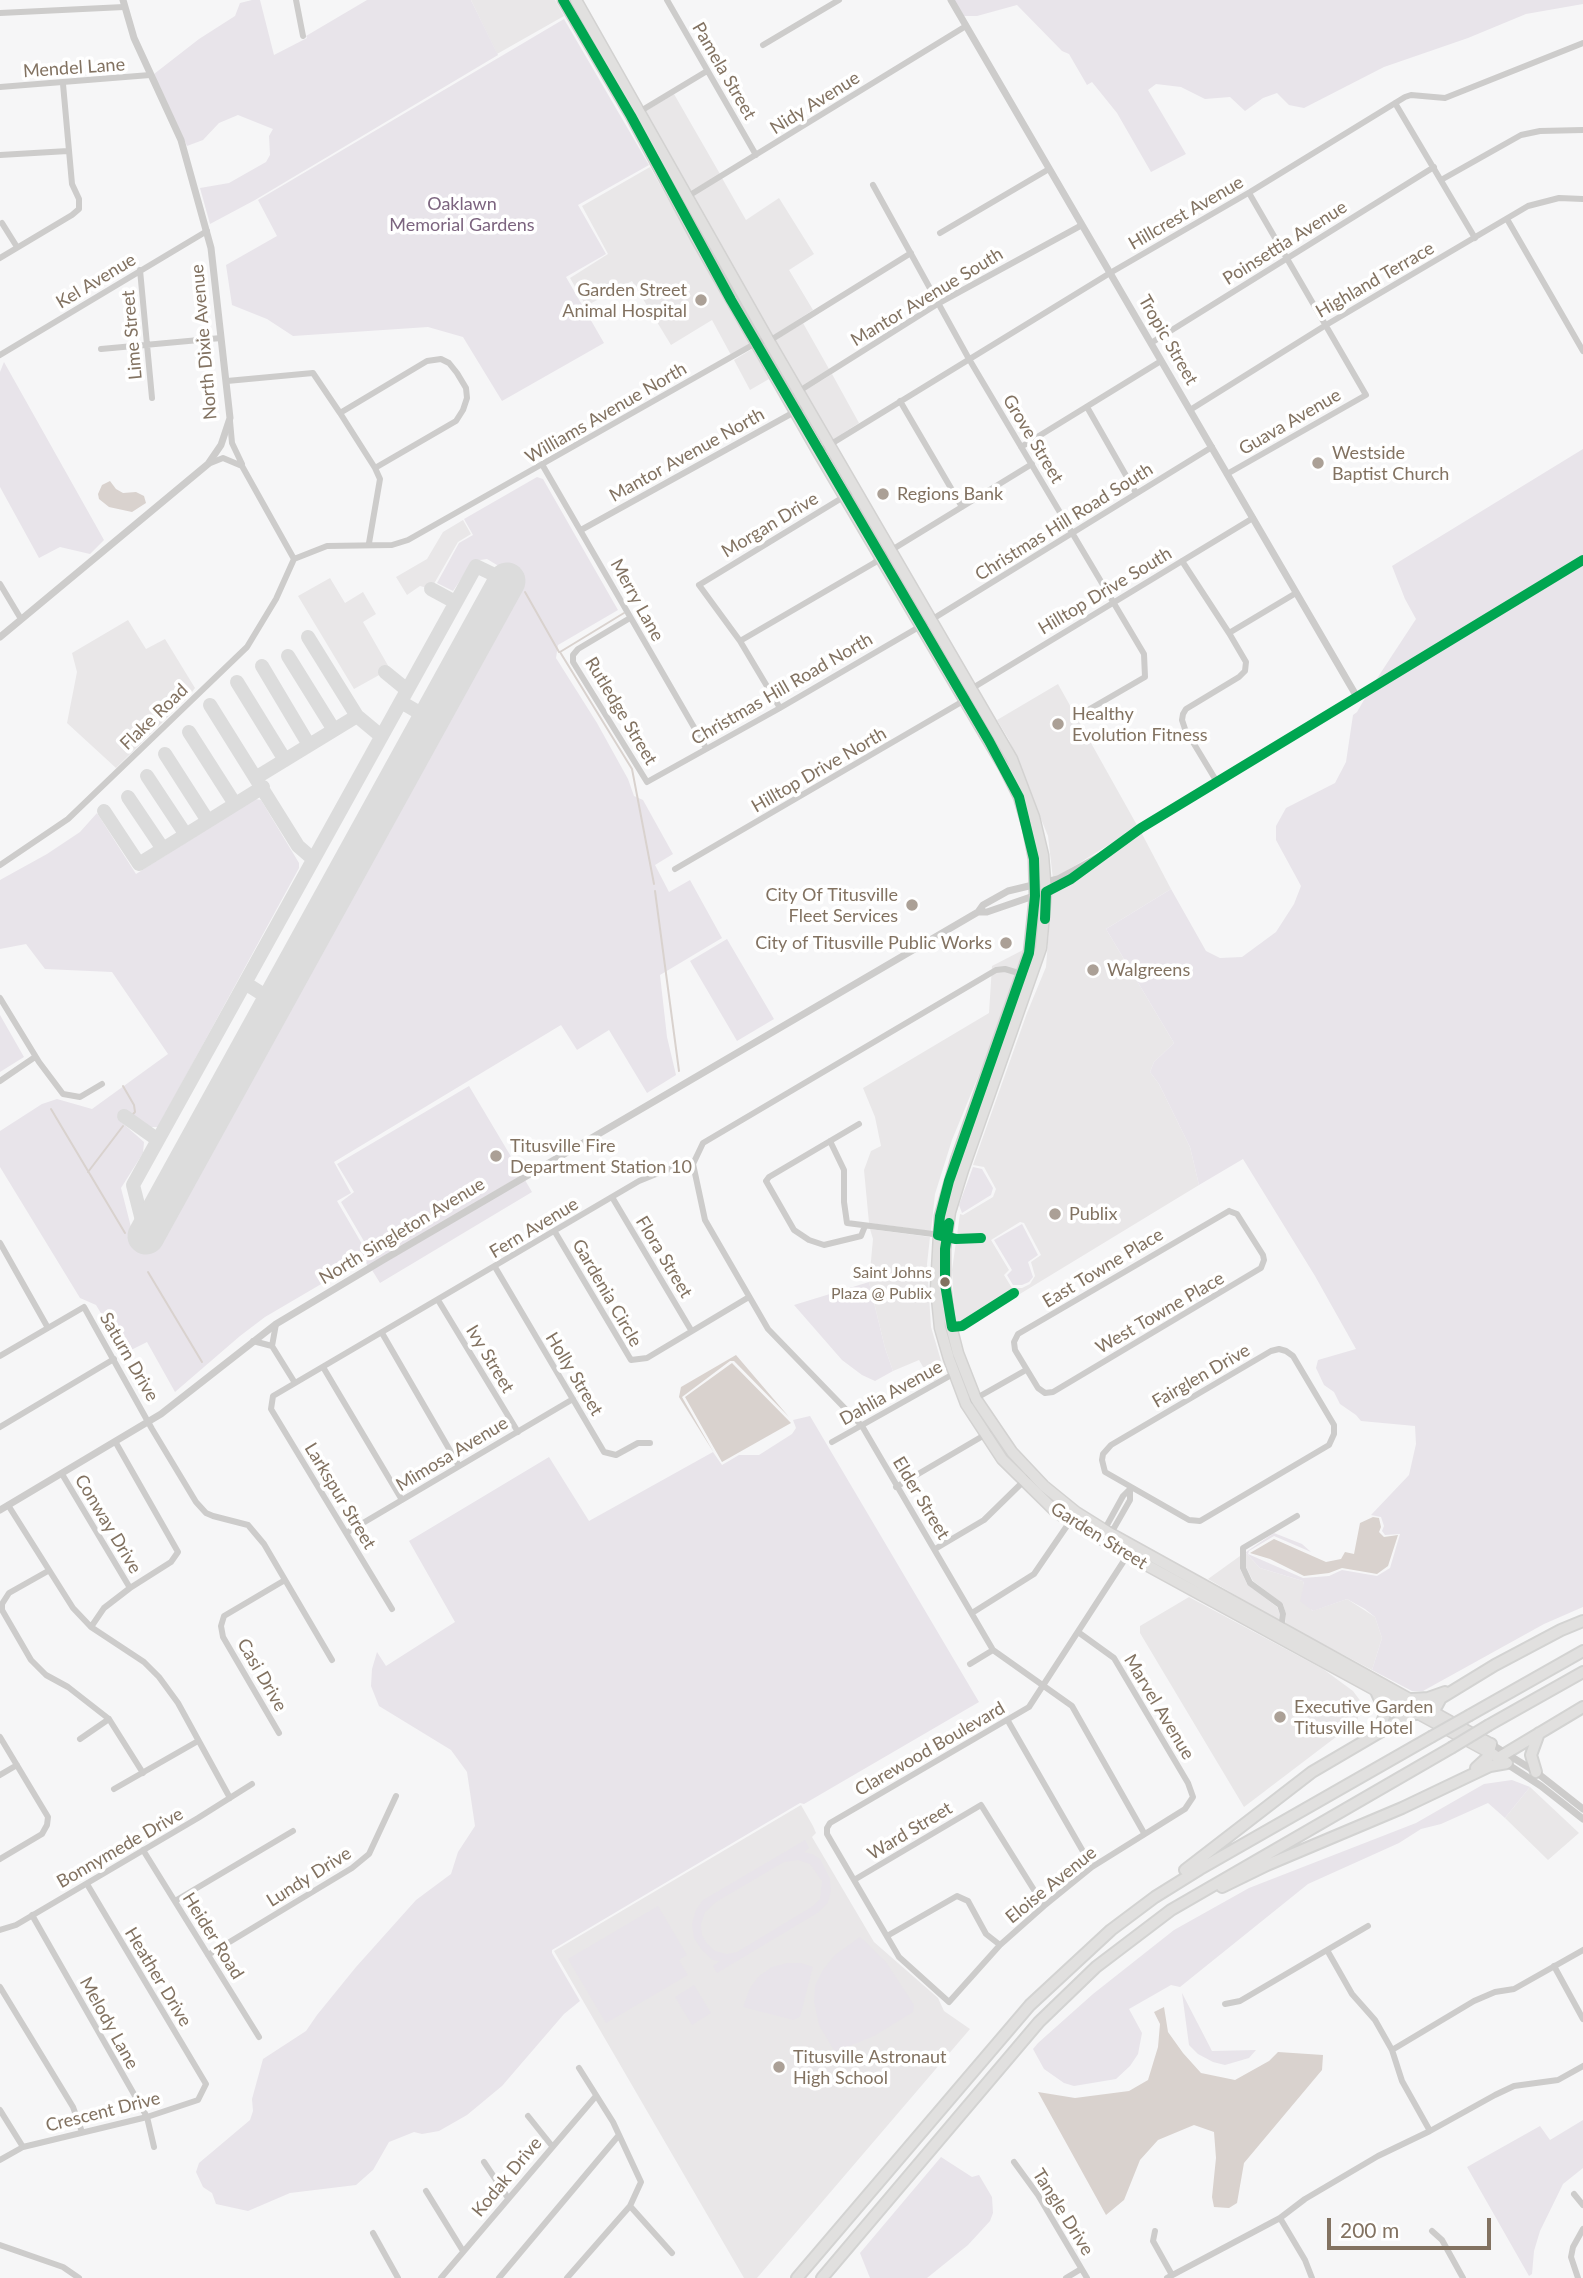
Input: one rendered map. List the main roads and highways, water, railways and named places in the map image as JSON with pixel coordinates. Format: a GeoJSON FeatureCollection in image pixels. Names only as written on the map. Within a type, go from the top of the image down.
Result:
{"type":"FeatureCollection","features":[{"type":"Feature","properties":{"kind":"highway"},"geometry":{"type":"LineString","coordinates":[[1155,1897],[1170,1881],[1303,1779],[1409,1715],[1420,1713],[1436,1717],[1441,1698],[1457,1687],[1561,1630],[1583,1621]]}},
{"type":"Feature","properties":{"kind":"highway"},"geometry":{"type":"LineString","coordinates":[[797,2278],[1030,2005],[1111,1930],[1155,1897],[1200,1869],[1583,1651]]}},
{"type":"Feature","properties":{"kind":"highway"},"geometry":{"type":"LineString","coordinates":[[822,2278],[1039,2022],[1096,1967],[1171,1910],[1583,1672]]}},
{"type":"Feature","properties":{"kind":"highway"},"geometry":{"type":"LineString","coordinates":[[1412,1699],[1428,1698],[1457,1687]]}},
{"type":"Feature","properties":{"kind":"highway"},"geometry":{"type":"LineString","coordinates":[[1375,1689],[1384,1709],[1378,1732]]}},
{"type":"Feature","properties":{"kind":"highway"},"geometry":{"type":"LineString","coordinates":[[1457,1782],[1498,1754],[1583,1707]]}},
{"type":"Feature","properties":{"kind":"highway"},"geometry":{"type":"LineString","coordinates":[[1536,1772],[1531,1755],[1539,1733]]}},
{"type":"Feature","properties":{"kind":"highway"},"geometry":{"type":"LineString","coordinates":[[1171,1910],[1195,1902],[1267,1866],[1457,1782],[1490,1766],[1498,1754]]}},
{"type":"Feature","properties":{"kind":"main road","name":"Garden Street"},"geometry":{"type":"LineString","coordinates":[[563,0],[663,152],[890,551],[965,700],[1019,797],[1042,886]]}},
{"type":"Feature","properties":{"kind":"main road","name":"Garden Street"},"geometry":{"type":"LineString","coordinates":[[576,0],[601,55]]}},
{"type":"Feature","properties":{"kind":"main road","name":"Garden Street"},"geometry":{"type":"LineString","coordinates":[[636,113],[652,157],[818,452],[880,558],[971,689],[1012,759],[1028,797],[1038,832],[1042,886],[1041,948],[942,1235]]}},
{"type":"Feature","properties":{"kind":"main road"},"geometry":{"type":"LineString","coordinates":[[731,300],[740,289]]}},
{"type":"Feature","properties":{"kind":"main road","name":"Garden Street"},"geometry":{"type":"LineString","coordinates":[[1042,886],[1035,896],[1033,931],[1022,974],[948,1181],[940,1216],[942,1235],[936,1288],[939,1316],[971,1402],[990,1432],[1002,1459],[1027,1478],[1057,1513],[1073,1517],[1420,1713]]}},
{"type":"Feature","properties":{"kind":"main road"},"geometry":{"type":"LineString","coordinates":[[997,1043],[995,1061],[998,1074]]}},
{"type":"Feature","properties":{"kind":"main road"},"geometry":{"type":"LineString","coordinates":[[988,1069],[992,1080],[989,1099]]}},
{"type":"Feature","properties":{"kind":"main road","name":"Garden Street"},"geometry":{"type":"LineString","coordinates":[[1131,1550],[1281,1628],[1308,1648],[1412,1699],[1436,1717],[1498,1754]]}},
{"type":"Feature","properties":{"kind":"waterway"},"geometry":{"type":"LineString","coordinates":[[525,592],[559,652]]}},
{"type":"Feature","properties":{"kind":"waterway"},"geometry":{"type":"LineString","coordinates":[[624,613],[560,652],[632,769],[654,884]]}},
{"type":"Feature","properties":{"kind":"waterway"},"geometry":{"type":"LineString","coordinates":[[655,891],[679,1071]]}},
{"type":"Feature","properties":{"kind":"waterway"},"geometry":{"type":"LineString","coordinates":[[123,1086],[134,1105],[135,1112],[132,1115]]}},
{"type":"Feature","properties":{"kind":"waterway"},"geometry":{"type":"LineString","coordinates":[[51,1109],[125,1233]]}},
{"type":"Feature","properties":{"kind":"waterway"},"geometry":{"type":"LineString","coordinates":[[88,1172],[123,1126]]}},
{"type":"Feature","properties":{"kind":"waterway"},"geometry":{"type":"LineString","coordinates":[[148,1272],[202,1362]]}},
{"type":"Feature","properties":{"kind":"place","name":"Garden Street Animal Hospital"},"geometry":{"type":"Point","coordinates":[701,300]}},
{"type":"Feature","properties":{"kind":"place","name":"Westside Baptist Church"},"geometry":{"type":"Point","coordinates":[1318,463]}},
{"type":"Feature","properties":{"kind":"place","name":"Regions Bank"},"geometry":{"type":"Point","coordinates":[883,494]}},
{"type":"Feature","properties":{"kind":"place","name":"Healthy Evolution Fitness"},"geometry":{"type":"Point","coordinates":[1058,724]}},
{"type":"Feature","properties":{"kind":"place","name":"City Of Titusville Fleet Services"},"geometry":{"type":"Point","coordinates":[912,905]}},
{"type":"Feature","properties":{"kind":"place","name":"City of Titusville Public Works"},"geometry":{"type":"Point","coordinates":[1006,943]}},
{"type":"Feature","properties":{"kind":"place","name":"Walgreens"},"geometry":{"type":"Point","coordinates":[1093,970]}},
{"type":"Feature","properties":{"kind":"place","name":"Titusville Fire Department Station 10"},"geometry":{"type":"Point","coordinates":[496,1156]}},
{"type":"Feature","properties":{"kind":"place","name":"Publix"},"geometry":{"type":"Point","coordinates":[1055,1214]}},
{"type":"Feature","properties":{"kind":"place","name":"Saint Johns Plaza @ Publix"},"geometry":{"type":"Point","coordinates":[945,1282]}},
{"type":"Feature","properties":{"kind":"place","name":"Executive Garden Titusville Hotel"},"geometry":{"type":"Point","coordinates":[1280,1717]}},
{"type":"Feature","properties":{"kind":"place","name":"Titusville Astronaut High School"},"geometry":{"type":"Point","coordinates":[779,2067]}},
{"type":"Feature","properties":{"kind":"park label","name":"Oaklawn Memorial Gardens"},"geometry":{"type":"Point","coordinates":[462,214]}}]}
